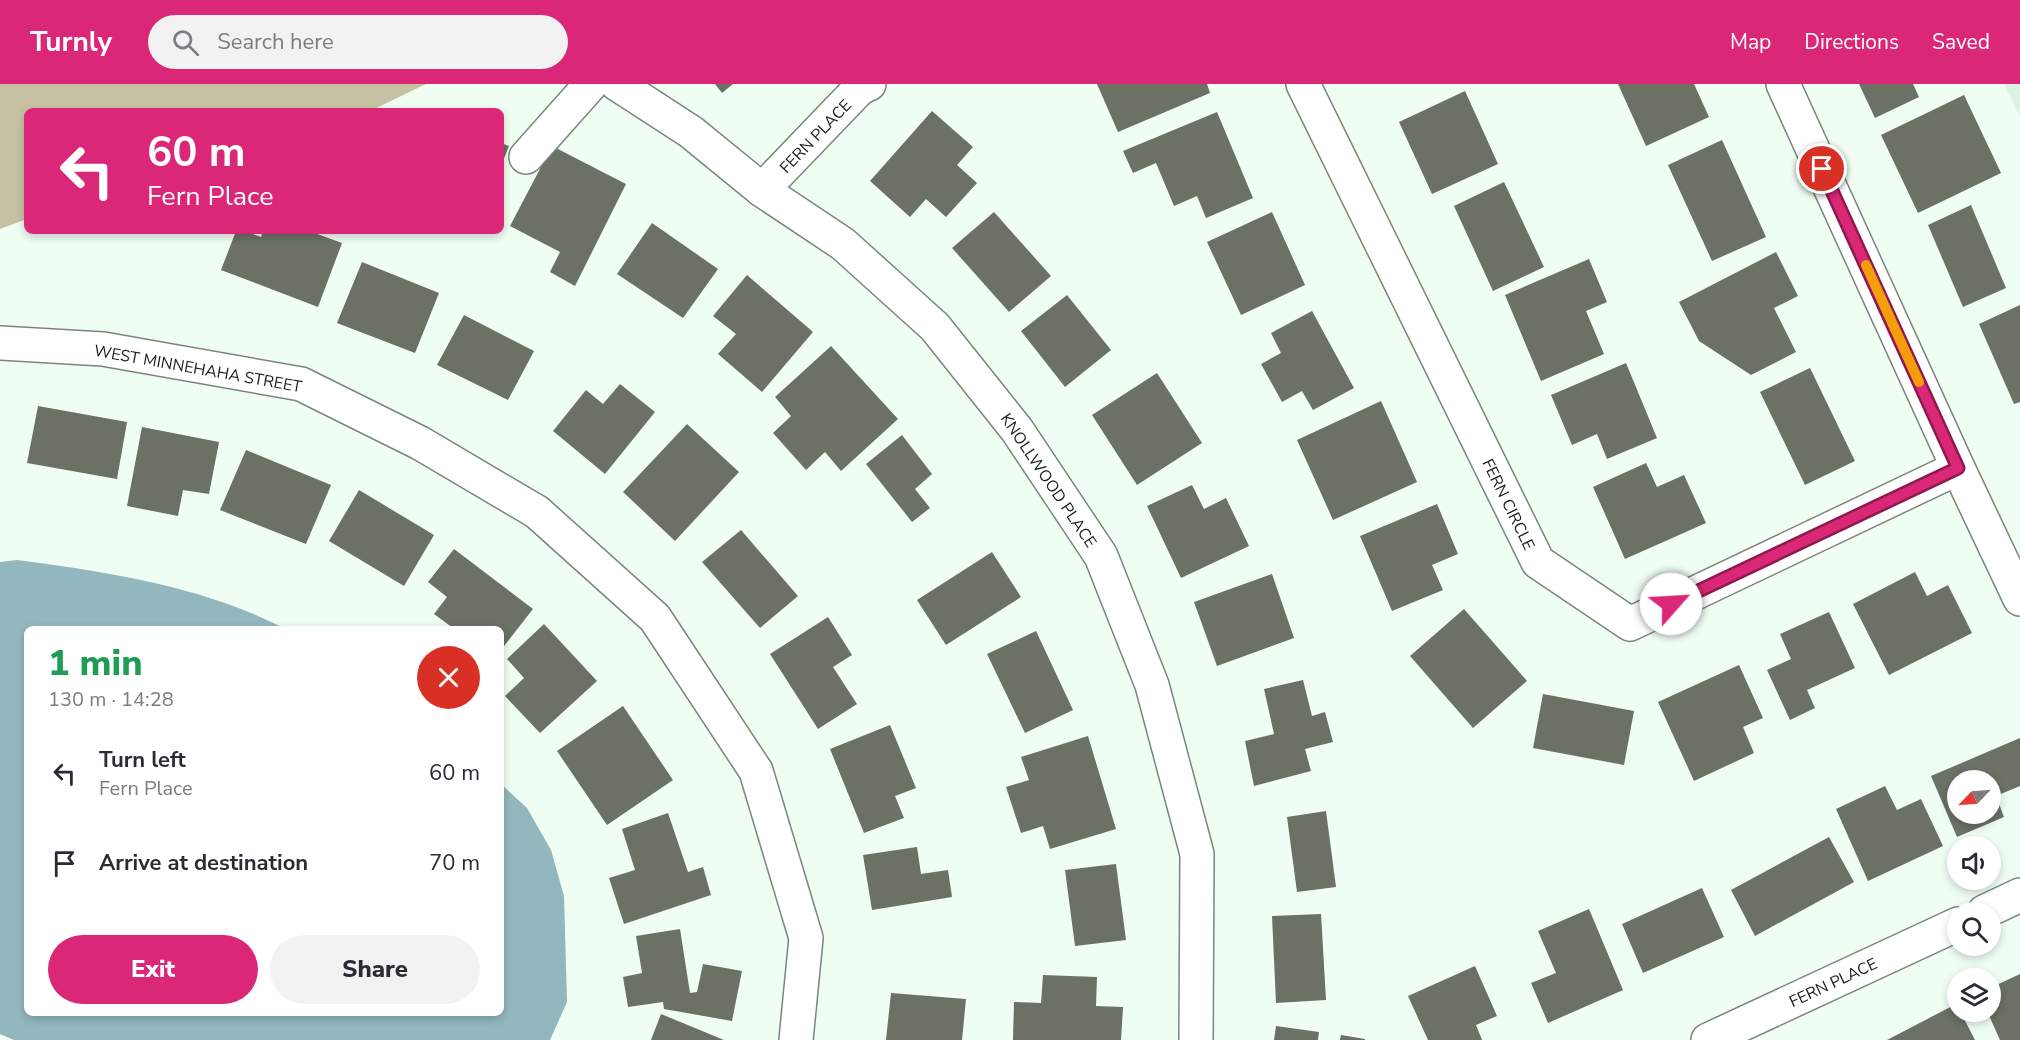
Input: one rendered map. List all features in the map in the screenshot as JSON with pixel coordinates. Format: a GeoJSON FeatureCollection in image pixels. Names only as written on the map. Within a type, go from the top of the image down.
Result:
{"type":"FeatureCollection","features":[{"type":"Feature","properties":{"kind":"street"},"geometry":{"type":"LineString","coordinates":[[526,157],[591,84]]}},
{"type":"Feature","properties":{"kind":"street","name":"KNOLLWOOD PLACE"},"geometry":{"type":"LineString","coordinates":[[617,84],[691,132],[762,190],[843,244],[935,327],[1017,430],[1101,556],[1152,685],[1197,854],[1196,1040]]}},
{"type":"Feature","properties":{"kind":"street","name":"FERN PLACE"},"geometry":{"type":"LineString","coordinates":[[762,190],[860,88],[869,84]]}},
{"type":"Feature","properties":{"kind":"street","name":"FERN CIRCLE"},"geometry":{"type":"LineString","coordinates":[[1303,84],[1538,562],[1630,624],[1958,468]]}},
{"type":"Feature","properties":{"kind":"street"},"geometry":{"type":"LineString","coordinates":[[1784,84],[2020,599]]}},
{"type":"Feature","properties":{"kind":"street","name":"WEST MINNEHAHA STREET"},"geometry":{"type":"LineString","coordinates":[[0,343],[103,349],[301,384],[420,443],[537,512],[655,618],[756,771],[806,938],[796,1040]]}},
{"type":"Feature","properties":{"kind":"street"},"geometry":{"type":"LineString","coordinates":[[2001,904],[2020,895]]}},
{"type":"Feature","properties":{"kind":"street","name":"FERN PLACE"},"geometry":{"type":"LineString","coordinates":[[1708,1040],[1947,929]]}},
{"type":"Feature","properties":{"kind":"shaded area"},"geometry":{"type":"Polygon","coordinates":[[[0,84],[426,84],[376,108],[24,108],[24,220],[0,229],[0,84]]]}},
{"type":"Feature","properties":{"kind":"shaded area"},"geometry":{"type":"Polygon","coordinates":[[[2004,84],[2020,84],[2020,117],[2004,84]]]}},
{"type":"Feature","properties":{"kind":"water"},"geometry":{"type":"Polygon","coordinates":[[[17,560],[154,583],[220,601],[279,626],[24,626],[24,1016],[504,1016],[504,787],[527,808],[551,850],[564,896],[567,1002],[550,1040],[14,1040],[0,1034],[0,562],[17,560]]]}},
{"type":"Feature","properties":{"kind":"building"},"geometry":{"type":"Polygon","coordinates":[[[715,84],[733,84],[722,93],[715,84]]]}},
{"type":"Feature","properties":{"kind":"building"},"geometry":{"type":"Polygon","coordinates":[[[1097,84],[1207,84],[1210,93],[1118,132],[1097,84]]]}},
{"type":"Feature","properties":{"kind":"building"},"geometry":{"type":"Polygon","coordinates":[[[1618,84],[1694,84],[1709,117],[1646,146],[1618,84]]]}},
{"type":"Feature","properties":{"kind":"building"},"geometry":{"type":"Polygon","coordinates":[[[1859,84],[1913,84],[1919,97],[1875,118],[1859,84]]]}},
{"type":"Feature","properties":{"kind":"building"},"geometry":{"type":"Polygon","coordinates":[[[1465,91],[1498,164],[1432,194],[1399,122],[1465,91]]]}},
{"type":"Feature","properties":{"kind":"building"},"geometry":{"type":"Polygon","coordinates":[[[1964,95],[2001,173],[1918,213],[1881,135],[1964,95]]]}},
{"type":"Feature","properties":{"kind":"building"},"geometry":{"type":"Polygon","coordinates":[[[932,111],[973,147],[957,165],[977,183],[946,217],[926,199],[910,217],[870,181],[932,111]]]}},
{"type":"Feature","properties":{"kind":"building"},"geometry":{"type":"Polygon","coordinates":[[[1217,112],[1253,198],[1206,218],[1197,196],[1174,206],[1156,163],[1133,173],[1123,151],[1217,112]]]}},
{"type":"Feature","properties":{"kind":"building"},"geometry":{"type":"Polygon","coordinates":[[[1722,140],[1766,237],[1712,261],[1668,165],[1722,140]]]}},
{"type":"Feature","properties":{"kind":"building"},"geometry":{"type":"Polygon","coordinates":[[[504,144],[509,146],[504,158],[504,144]]]}},
{"type":"Feature","properties":{"kind":"building"},"geometry":{"type":"Polygon","coordinates":[[[552,146],[626,184],[575,286],[550,272],[560,252],[510,226],[552,146]]]}},
{"type":"Feature","properties":{"kind":"building"},"geometry":{"type":"Polygon","coordinates":[[[1504,182],[1544,267],[1493,291],[1454,206],[1504,182]]]}},
{"type":"Feature","properties":{"kind":"building"},"geometry":{"type":"Polygon","coordinates":[[[1971,205],[2006,288],[1963,307],[1928,225],[1971,205]]]}},
{"type":"Feature","properties":{"kind":"building"},"geometry":{"type":"Polygon","coordinates":[[[994,212],[1051,276],[1009,312],[952,248],[994,212]]]}},
{"type":"Feature","properties":{"kind":"building"},"geometry":{"type":"Polygon","coordinates":[[[1272,212],[1305,285],[1241,315],[1207,242],[1272,212]]]}},
{"type":"Feature","properties":{"kind":"building"},"geometry":{"type":"Polygon","coordinates":[[[652,223],[718,269],[683,318],[617,274],[652,223]]]}},
{"type":"Feature","properties":{"kind":"building"},"geometry":{"type":"Polygon","coordinates":[[[235,234],[253,234],[261,237],[262,234],[317,234],[342,243],[318,307],[221,270],[235,234]]]}},
{"type":"Feature","properties":{"kind":"building"},"geometry":{"type":"Polygon","coordinates":[[[1776,252],[1798,296],[1774,308],[1796,352],[1751,375],[1699,341],[1679,302],[1776,252]]]}},
{"type":"Feature","properties":{"kind":"building"},"geometry":{"type":"Polygon","coordinates":[[[1589,259],[1607,302],[1586,311],[1604,354],[1541,381],[1505,295],[1589,259]]]}},
{"type":"Feature","properties":{"kind":"building"},"geometry":{"type":"Polygon","coordinates":[[[362,262],[439,293],[415,353],[337,323],[362,262]]]}},
{"type":"Feature","properties":{"kind":"building"},"geometry":{"type":"Polygon","coordinates":[[[747,275],[813,332],[762,392],[718,354],[736,334],[713,316],[747,275]]]}},
{"type":"Feature","properties":{"kind":"building"},"geometry":{"type":"Polygon","coordinates":[[[1067,295],[1111,350],[1065,387],[1021,331],[1067,295]]]}},
{"type":"Feature","properties":{"kind":"building"},"geometry":{"type":"Polygon","coordinates":[[[2020,305],[2020,402],[2014,404],[1979,324],[2020,305]]]}},
{"type":"Feature","properties":{"kind":"building"},"geometry":{"type":"Polygon","coordinates":[[[1312,311],[1354,388],[1313,410],[1302,391],[1282,402],[1261,364],[1281,353],[1271,333],[1312,311]]]}},
{"type":"Feature","properties":{"kind":"building"},"geometry":{"type":"Polygon","coordinates":[[[464,315],[534,351],[508,400],[437,365],[464,315]]]}},
{"type":"Feature","properties":{"kind":"building"},"geometry":{"type":"Polygon","coordinates":[[[831,346],[898,419],[841,471],[825,452],[806,470],[773,433],[791,416],[775,397],[831,346]]]}},
{"type":"Feature","properties":{"kind":"building"},"geometry":{"type":"Polygon","coordinates":[[[1626,363],[1657,438],[1607,459],[1597,434],[1572,445],[1551,395],[1626,363]]]}},
{"type":"Feature","properties":{"kind":"building"},"geometry":{"type":"Polygon","coordinates":[[[1810,368],[1855,461],[1805,485],[1760,392],[1810,368]]]}},
{"type":"Feature","properties":{"kind":"building"},"geometry":{"type":"Polygon","coordinates":[[[1157,373],[1202,443],[1137,485],[1092,415],[1157,373]]]}},
{"type":"Feature","properties":{"kind":"building"},"geometry":{"type":"Polygon","coordinates":[[[620,384],[655,412],[605,474],[553,431],[586,390],[603,404],[620,384]]]}},
{"type":"Feature","properties":{"kind":"building"},"geometry":{"type":"Polygon","coordinates":[[[1381,401],[1417,482],[1333,520],[1297,440],[1381,401]]]}},
{"type":"Feature","properties":{"kind":"building"},"geometry":{"type":"Polygon","coordinates":[[[38,406],[127,422],[117,479],[27,463],[38,406]]]}},
{"type":"Feature","properties":{"kind":"building"},"geometry":{"type":"Polygon","coordinates":[[[687,424],[739,472],[675,541],[623,492],[687,424]]]}},
{"type":"Feature","properties":{"kind":"building"},"geometry":{"type":"Polygon","coordinates":[[[142,427],[219,442],[209,494],[183,490],[178,516],[127,506],[142,427]]]}},
{"type":"Feature","properties":{"kind":"building"},"geometry":{"type":"Polygon","coordinates":[[[902,435],[932,474],[915,489],[930,508],[912,522],[866,464],[902,435]]]}},
{"type":"Feature","properties":{"kind":"building"},"geometry":{"type":"Polygon","coordinates":[[[246,450],[331,485],[306,544],[220,510],[246,450]]]}},
{"type":"Feature","properties":{"kind":"building"},"geometry":{"type":"Polygon","coordinates":[[[1646,463],[1657,487],[1684,475],[1706,523],[1625,559],[1593,487],[1646,463]]]}},
{"type":"Feature","properties":{"kind":"building"},"geometry":{"type":"Polygon","coordinates":[[[1192,485],[1204,509],[1226,498],[1249,546],[1181,578],[1147,506],[1192,485]]]}},
{"type":"Feature","properties":{"kind":"building"},"geometry":{"type":"Polygon","coordinates":[[[359,490],[434,535],[404,586],[329,541],[359,490]]]}},
{"type":"Feature","properties":{"kind":"building"},"geometry":{"type":"Polygon","coordinates":[[[1437,504],[1458,554],[1432,565],[1443,590],[1392,611],[1360,536],[1437,504]]]}},
{"type":"Feature","properties":{"kind":"building"},"geometry":{"type":"Polygon","coordinates":[[[741,530],[798,596],[760,628],[702,562],[741,530]]]}},
{"type":"Feature","properties":{"kind":"building"},"geometry":{"type":"Polygon","coordinates":[[[454,549],[533,609],[504,646],[504,626],[450,626],[434,614],[447,597],[428,582],[454,549]]]}},
{"type":"Feature","properties":{"kind":"building"},"geometry":{"type":"Polygon","coordinates":[[[992,552],[1021,597],[946,645],[917,600],[992,552]]]}},
{"type":"Feature","properties":{"kind":"building"},"geometry":{"type":"Polygon","coordinates":[[[1915,572],[1927,596],[1948,585],[1972,633],[1889,675],[1853,604],[1915,572]]]}},
{"type":"Feature","properties":{"kind":"building"},"geometry":{"type":"Polygon","coordinates":[[[1272,574],[1294,638],[1217,666],[1194,602],[1272,574]]]}},
{"type":"Feature","properties":{"kind":"building"},"geometry":{"type":"Polygon","coordinates":[[[1464,609],[1527,681],[1473,728],[1410,656],[1464,609]]]}},
{"type":"Feature","properties":{"kind":"building"},"geometry":{"type":"Polygon","coordinates":[[[1829,612],[1855,668],[1807,690],[1815,708],[1790,720],[1767,670],[1791,659],[1780,634],[1829,612]]]}},
{"type":"Feature","properties":{"kind":"building"},"geometry":{"type":"Polygon","coordinates":[[[828,617],[852,655],[833,667],[857,704],[818,729],[770,654],[828,617]]]}},
{"type":"Feature","properties":{"kind":"building"},"geometry":{"type":"Polygon","coordinates":[[[544,624],[597,681],[540,733],[505,696],[524,678],[507,659],[544,624]]]}},
{"type":"Feature","properties":{"kind":"building"},"geometry":{"type":"Polygon","coordinates":[[[1036,631],[1073,710],[1025,733],[987,654],[1036,631]]]}},
{"type":"Feature","properties":{"kind":"building"},"geometry":{"type":"Polygon","coordinates":[[[1739,665],[1763,718],[1743,727],[1754,753],[1694,781],[1658,702],[1739,665]]]}},
{"type":"Feature","properties":{"kind":"building"},"geometry":{"type":"Polygon","coordinates":[[[1303,680],[1312,716],[1325,712],[1333,742],[1305,749],[1311,771],[1254,786],[1245,741],[1274,734],[1264,689],[1303,680]]]}},
{"type":"Feature","properties":{"kind":"building"},"geometry":{"type":"Polygon","coordinates":[[[1543,694],[1634,711],[1624,765],[1533,748],[1543,694]]]}},
{"type":"Feature","properties":{"kind":"building"},"geometry":{"type":"Polygon","coordinates":[[[623,706],[673,780],[607,825],[557,751],[623,706]]]}},
{"type":"Feature","properties":{"kind":"building"},"geometry":{"type":"Polygon","coordinates":[[[890,725],[916,788],[895,796],[904,818],[864,833],[830,749],[890,725]]]}},
{"type":"Feature","properties":{"kind":"building"},"geometry":{"type":"Polygon","coordinates":[[[1088,736],[1116,829],[1050,849],[1043,826],[1021,833],[1006,787],[1029,780],[1021,757],[1088,736]]]}},
{"type":"Feature","properties":{"kind":"building"},"geometry":{"type":"Polygon","coordinates":[[[2020,738],[2020,786],[2001,794],[2001,770],[1947,770],[1947,814],[1931,776],[2020,738]]]}},
{"type":"Feature","properties":{"kind":"building"},"geometry":{"type":"Polygon","coordinates":[[[1885,786],[1897,810],[1921,799],[1943,846],[1868,881],[1836,809],[1885,786]]]}},
{"type":"Feature","properties":{"kind":"building"},"geometry":{"type":"Polygon","coordinates":[[[1326,811],[1336,887],[1297,892],[1287,817],[1326,811]]]}},
{"type":"Feature","properties":{"kind":"building"},"geometry":{"type":"Polygon","coordinates":[[[668,813],[688,872],[703,867],[711,895],[624,924],[609,878],[635,870],[622,829],[668,813]]]}},
{"type":"Feature","properties":{"kind":"building"},"geometry":{"type":"Polygon","coordinates":[[[1951,824],[1988,824],[1959,836],[1957,836],[1951,824]]]}},
{"type":"Feature","properties":{"kind":"building"},"geometry":{"type":"Polygon","coordinates":[[[1829,837],[1854,882],[1755,936],[1731,890],[1829,837]]]}},
{"type":"Feature","properties":{"kind":"building"},"geometry":{"type":"Polygon","coordinates":[[[917,847],[921,874],[948,870],[952,897],[872,910],[863,855],[917,847]]]}},
{"type":"Feature","properties":{"kind":"building"},"geometry":{"type":"Polygon","coordinates":[[[1116,864],[1126,940],[1075,946],[1065,870],[1116,864]]]}},
{"type":"Feature","properties":{"kind":"building"},"geometry":{"type":"Polygon","coordinates":[[[1702,888],[1724,937],[1643,973],[1622,924],[1702,888]]]}},
{"type":"Feature","properties":{"kind":"building"},"geometry":{"type":"Polygon","coordinates":[[[1589,909],[1623,990],[1548,1023],[1531,983],[1556,973],[1538,931],[1589,909]]]}},
{"type":"Feature","properties":{"kind":"building"},"geometry":{"type":"Polygon","coordinates":[[[1321,914],[1326,1000],[1276,1003],[1272,916],[1321,914]]]}},
{"type":"Feature","properties":{"kind":"building"},"geometry":{"type":"Polygon","coordinates":[[[680,929],[690,993],[697,992],[703,964],[742,971],[732,1021],[664,1009],[663,1002],[628,1007],[623,977],[642,973],[636,936],[680,929]]]}},
{"type":"Feature","properties":{"kind":"building"},"geometry":{"type":"Polygon","coordinates":[[[1475,966],[1497,1016],[1476,1025],[1482,1040],[1428,1040],[1408,996],[1475,966]]]}},
{"type":"Feature","properties":{"kind":"building"},"geometry":{"type":"Polygon","coordinates":[[[2020,974],[2020,1040],[2000,1040],[1992,1022],[2001,1022],[2001,983],[2020,974]]]}},
{"type":"Feature","properties":{"kind":"building"},"geometry":{"type":"Polygon","coordinates":[[[1043,975],[1097,977],[1096,1006],[1123,1007],[1121,1040],[1013,1040],[1014,1002],[1041,1003],[1043,975]]]}},
{"type":"Feature","properties":{"kind":"building"},"geometry":{"type":"Polygon","coordinates":[[[891,993],[966,999],[962,1040],[886,1040],[891,993]]]}},
{"type":"Feature","properties":{"kind":"building"},"geometry":{"type":"Polygon","coordinates":[[[1947,1009],[1947,1022],[1966,1022],[1975,1040],[1887,1040],[1947,1009]]]}},
{"type":"Feature","properties":{"kind":"building"},"geometry":{"type":"Polygon","coordinates":[[[661,1014],[724,1040],[651,1040],[661,1014]]]}},
{"type":"Feature","properties":{"kind":"building"},"geometry":{"type":"Polygon","coordinates":[[[1276,1026],[1319,1032],[1318,1040],[1274,1040],[1276,1026]]]}},
{"type":"Feature","properties":{"kind":"building"},"geometry":{"type":"Polygon","coordinates":[[[1341,1035],[1365,1039],[1365,1040],[1340,1040],[1341,1035]]]}},
{"type":"Feature","properties":{"kind":"slow traffic"},"geometry":{"type":"LineString","coordinates":[[1866,265],[1919,382]]}},
{"type":"Feature","properties":{"kind":"route"},"geometry":{"type":"LineString","coordinates":[[1671,604],[1958,468],[1822,169]]}}]}
